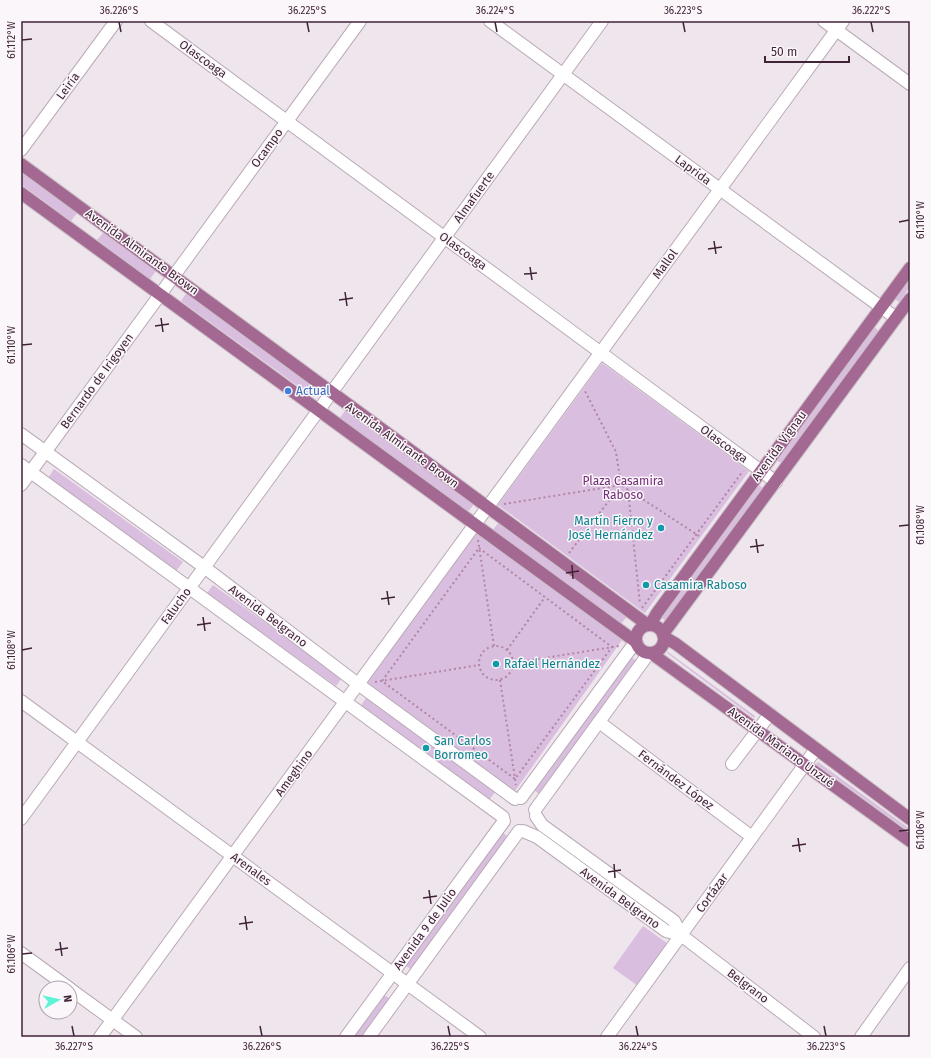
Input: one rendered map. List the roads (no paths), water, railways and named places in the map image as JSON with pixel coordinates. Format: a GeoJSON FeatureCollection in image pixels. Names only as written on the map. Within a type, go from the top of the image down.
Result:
{"type":"FeatureCollection","features":[{"type":"Feature","properties":{"kind":"main road","name":"Avenida Almirante Brown"},"geometry":{"type":"LineString","coordinates":[[21,164],[487,508],[649,625]]}},
{"type":"Feature","properties":{"kind":"main road","name":"Avenida Almirante Brown"},"geometry":{"type":"LineString","coordinates":[[21,193],[637,643]]}},
{"type":"Feature","properties":{"kind":"main road","name":"Avenida Vignau"},"geometry":{"type":"LineString","coordinates":[[649,625],[910,268]]}},
{"type":"Feature","properties":{"kind":"main road","name":"Avenida Vignau"},"geometry":{"type":"LineString","coordinates":[[663,636],[910,299]]}},
{"type":"Feature","properties":{"kind":"main road"},"geometry":{"type":"LineString","coordinates":[[649,625],[657,627],[663,636],[663,643],[658,651],[650,653],[641,650],[637,643],[640,629],[649,625]]}},
{"type":"Feature","properties":{"kind":"main road","name":"Avenida Mariano Unzué"},"geometry":{"type":"LineString","coordinates":[[663,636],[676,644],[910,819]]}},
{"type":"Feature","properties":{"kind":"main road","name":"Avenida Mariano Unzué"},"geometry":{"type":"LineString","coordinates":[[650,653],[910,841]]}},
{"type":"Feature","properties":{"kind":"street","name":"Leiría"},"geometry":{"type":"LineString","coordinates":[[21,150],[116,21]]}},
{"type":"Feature","properties":{"kind":"street","name":"Olascoaga"},"geometry":{"type":"LineString","coordinates":[[151,21],[776,482]]}},
{"type":"Feature","properties":{"kind":"street","name":"Ocampo"},"geometry":{"type":"LineString","coordinates":[[174,276],[360,21]]}},
{"type":"Feature","properties":{"kind":"street","name":"Laprida"},"geometry":{"type":"LineString","coordinates":[[490,21],[896,318]]}},
{"type":"Feature","properties":{"kind":"street","name":"Almafuerte"},"geometry":{"type":"LineString","coordinates":[[331,393],[602,21]]}},
{"type":"Feature","properties":{"kind":"street"},"geometry":{"type":"LineString","coordinates":[[824,21],[840,26],[910,84]]}},
{"type":"Feature","properties":{"kind":"street","name":"Mallol"},"geometry":{"type":"LineString","coordinates":[[487,508],[840,26]]}},
{"type":"Feature","properties":{"kind":"street","name":"Bernardo de Irigoyen"},"geometry":{"type":"LineString","coordinates":[[21,485],[26,468],[45,452],[174,276]]}},
{"type":"Feature","properties":{"kind":"street","name":"Falucho"},"geometry":{"type":"LineString","coordinates":[[21,819],[331,393]]}},
{"type":"Feature","properties":{"kind":"street","name":"Avenida Belgrano"},"geometry":{"type":"LineString","coordinates":[[21,434],[204,567],[358,684],[518,798]]}},
{"type":"Feature","properties":{"kind":"street","name":"Avenida Belgrano"},"geometry":{"type":"LineString","coordinates":[[26,468],[504,819]]}},
{"type":"Feature","properties":{"kind":"street","name":"Ameghino"},"geometry":{"type":"LineString","coordinates":[[100,1037],[487,508]]}},
{"type":"Feature","properties":{"kind":"street"},"geometry":{"type":"LineString","coordinates":[[637,643],[631,648],[518,798],[507,804],[504,808],[504,819],[509,828],[521,831],[530,828],[533,824],[535,813],[650,653]]}},
{"type":"Feature","properties":{"kind":"street","name":"Arenales"},"geometry":{"type":"LineString","coordinates":[[21,701],[480,1037]]}},
{"type":"Feature","properties":{"kind":"street"},"geometry":{"type":"LineString","coordinates":[[732,764],[770,714]]}},
{"type":"Feature","properties":{"kind":"street","name":"Fernández López"},"geometry":{"type":"LineString","coordinates":[[600,722],[752,837]]}},
{"type":"Feature","properties":{"kind":"street","name":"Cortázar"},"geometry":{"type":"LineString","coordinates":[[607,1037],[816,748]]}},
{"type":"Feature","properties":{"kind":"street"},"geometry":{"type":"LineString","coordinates":[[518,798],[530,802],[535,813]]}},
{"type":"Feature","properties":{"kind":"street","name":"Avenida Belgrano"},"geometry":{"type":"LineString","coordinates":[[535,813],[542,825],[674,921],[681,935]]}},
{"type":"Feature","properties":{"kind":"street","name":"Avenida 9 de Julio"},"geometry":{"type":"LineString","coordinates":[[346,1037],[504,819]]}},
{"type":"Feature","properties":{"kind":"street","name":"Avenida Belgrano"},"geometry":{"type":"LineString","coordinates":[[521,831],[537,837],[666,931],[681,935]]}},
{"type":"Feature","properties":{"kind":"street","name":"Avenida 9 de Julio"},"geometry":{"type":"LineString","coordinates":[[369,1037],[521,831]]}},
{"type":"Feature","properties":{"kind":"street"},"geometry":{"type":"LineString","coordinates":[[598,882],[606,872]]}},
{"type":"Feature","properties":{"kind":"street","name":"Belgrano"},"geometry":{"type":"LineString","coordinates":[[681,935],[814,1037]]}},
{"type":"Feature","properties":{"kind":"street"},"geometry":{"type":"LineString","coordinates":[[21,953],[59,980]]}},
{"type":"Feature","properties":{"kind":"street"},"geometry":{"type":"LineString","coordinates":[[861,1037],[910,968]]}},
{"type":"Feature","properties":{"kind":"street"},"geometry":{"type":"LineString","coordinates":[[78,994],[136,1037]]}},
{"type":"Feature","properties":{"kind":"place","name":"Actual"},"geometry":{"type":"Point","coordinates":[288,391]}},
{"type":"Feature","properties":{"kind":"place","name":"Martín Fierro y José Hernández"},"geometry":{"type":"Point","coordinates":[661,528]}},
{"type":"Feature","properties":{"kind":"place","name":"Casamira Raboso"},"geometry":{"type":"Point","coordinates":[646,585]}},
{"type":"Feature","properties":{"kind":"place","name":"Rafael Hernández"},"geometry":{"type":"Point","coordinates":[496,664]}},
{"type":"Feature","properties":{"kind":"place","name":"San Carlos Borromeo"},"geometry":{"type":"Point","coordinates":[426,748]}},
{"type":"Feature","properties":{"kind":"park label","name":"Plaza Casamira Raboso"},"geometry":{"type":"Point","coordinates":[623,488]}}]}
